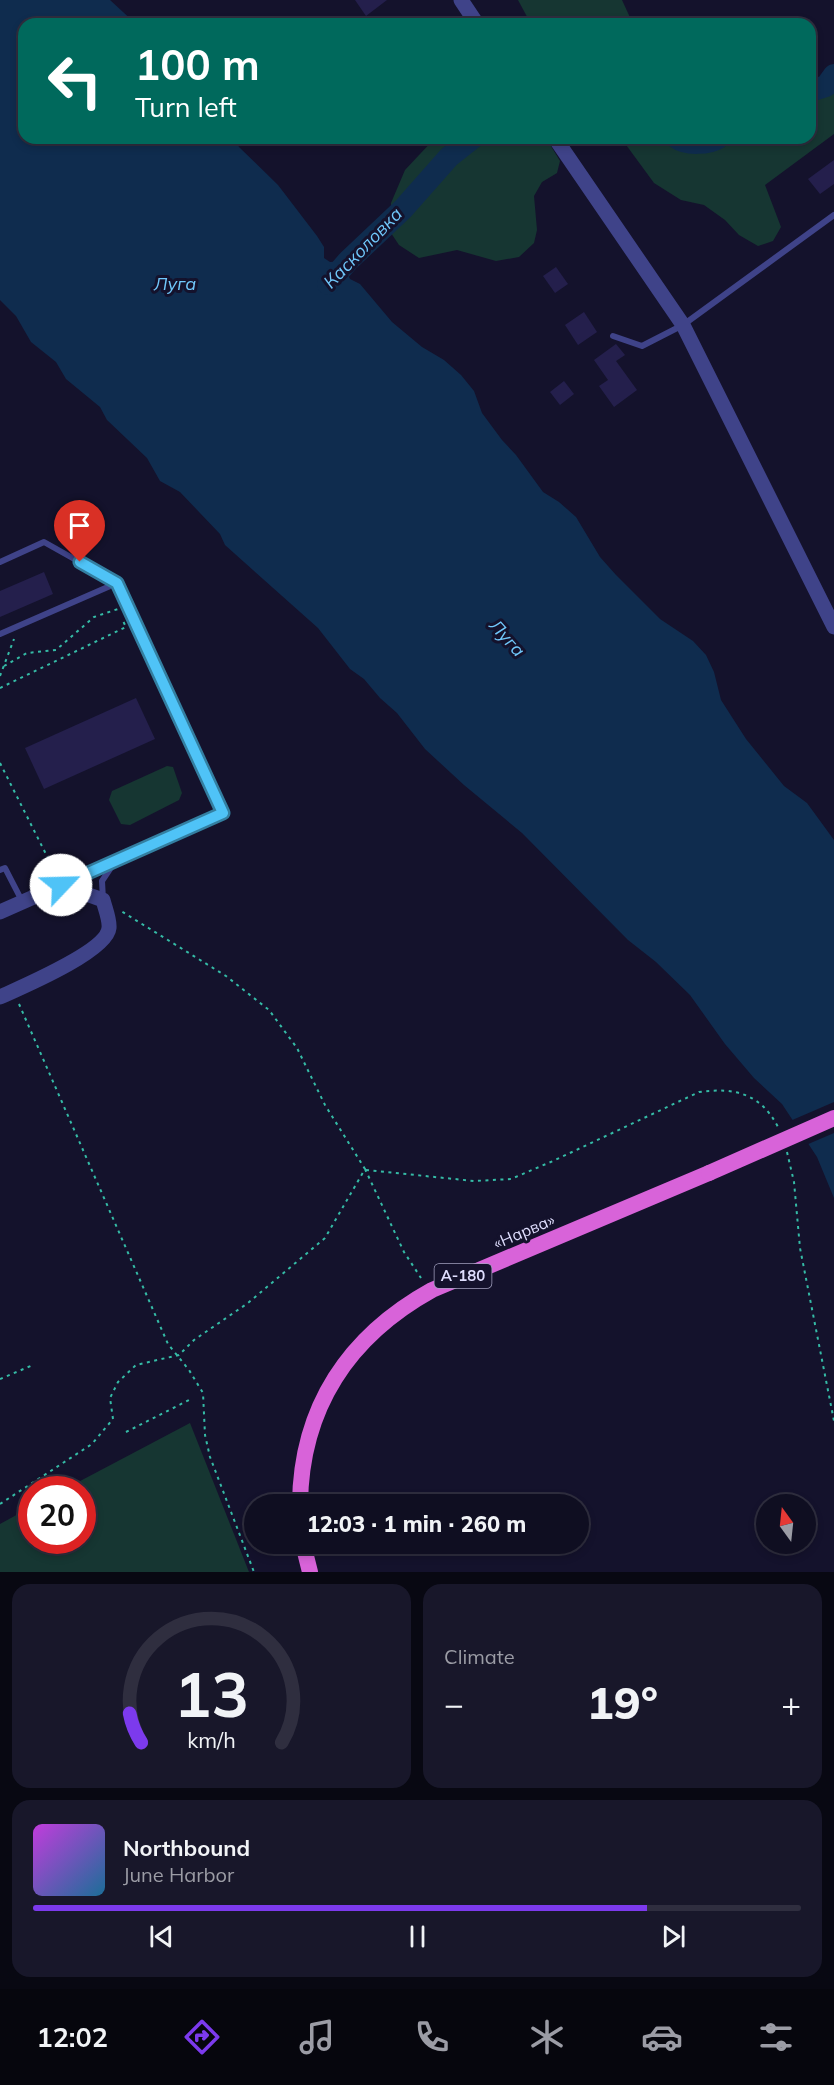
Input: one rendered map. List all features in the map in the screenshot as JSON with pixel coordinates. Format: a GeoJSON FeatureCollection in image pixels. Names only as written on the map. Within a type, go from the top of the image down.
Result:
{"type":"FeatureCollection","features":[{"type":"Feature","properties":{"kind":"highway","name":"«Нарва»"},"geometry":{"type":"LineString","coordinates":[[301,1494],[306,1453],[318,1410],[342,1366],[386,1319],[432,1290],[834,1118]]}},
{"type":"Feature","properties":{"kind":"highway"},"geometry":{"type":"LineString","coordinates":[[306,1554],[310,1572]]}},
{"type":"Feature","properties":{"kind":"street"},"geometry":{"type":"LineString","coordinates":[[461,0],[473,18]]}},
{"type":"Feature","properties":{"kind":"street"},"geometry":{"type":"LineString","coordinates":[[559,144],[683,325],[834,627]]}},
{"type":"Feature","properties":{"kind":"street"},"geometry":{"type":"LineString","coordinates":[[0,912],[61,885],[103,900],[110,928],[104,940],[91,952],[7,994]]}},
{"type":"Feature","properties":{"kind":"lane"},"geometry":{"type":"LineString","coordinates":[[613,336],[642,346],[683,325],[834,215]]}},
{"type":"Feature","properties":{"kind":"lane"},"geometry":{"type":"LineString","coordinates":[[0,562],[44,542],[117,583],[223,813],[61,885]]}},
{"type":"Feature","properties":{"kind":"lane"},"geometry":{"type":"LineString","coordinates":[[0,634],[117,583]]}},
{"type":"Feature","properties":{"kind":"lane"},"geometry":{"type":"LineString","coordinates":[[103,900],[102,881],[116,860]]}},
{"type":"Feature","properties":{"kind":"lane"},"geometry":{"type":"LineString","coordinates":[[0,870],[5,868],[22,902]]}},
{"type":"Feature","properties":{"kind":"path"},"geometry":{"type":"LineString","coordinates":[[4,666],[27,653],[56,650],[94,617],[118,609],[109,586]]}},
{"type":"Feature","properties":{"kind":"path"},"geometry":{"type":"LineString","coordinates":[[0,688],[126,627],[122,618]]}},
{"type":"Feature","properties":{"kind":"path"},"geometry":{"type":"LineString","coordinates":[[0,676],[18,626]]}},
{"type":"Feature","properties":{"kind":"path"},"geometry":{"type":"LineString","coordinates":[[0,763],[61,885]]}},
{"type":"Feature","properties":{"kind":"path"},"geometry":{"type":"LineString","coordinates":[[103,900],[226,976],[269,1010],[297,1048],[325,1105],[365,1170],[404,1252],[421,1278]]}},
{"type":"Feature","properties":{"kind":"path"},"geometry":{"type":"LineString","coordinates":[[7,994],[168,1344],[178,1355],[203,1394],[205,1435],[210,1457],[254,1572]]}},
{"type":"Feature","properties":{"kind":"path"},"geometry":{"type":"LineString","coordinates":[[0,1504],[92,1443],[113,1419],[110,1398],[118,1382],[136,1365],[178,1355],[194,1340],[248,1303],[325,1238],[365,1170]]}},
{"type":"Feature","properties":{"kind":"path"},"geometry":{"type":"LineString","coordinates":[[0,1379],[33,1365]]}},
{"type":"Feature","properties":{"kind":"path"},"geometry":{"type":"LineString","coordinates":[[126,1432],[191,1400]]}},
{"type":"Feature","properties":{"kind":"green space"},"geometry":{"type":"Polygon","coordinates":[[[518,0],[622,0],[630,18],[528,18],[518,0]]]}},
{"type":"Feature","properties":{"kind":"green space"},"geometry":{"type":"Polygon","coordinates":[[[834,75],[834,134],[765,185],[781,227],[773,241],[758,246],[739,235],[725,220],[704,205],[681,200],[654,183],[625,144],[816,144],[816,89],[826,86],[834,75]]]}},
{"type":"Feature","properties":{"kind":"green space"},"geometry":{"type":"Polygon","coordinates":[[[429,144],[550,144],[560,161],[557,173],[542,182],[534,196],[537,230],[534,243],[519,257],[496,261],[457,250],[419,258],[399,245],[391,233],[391,203],[405,170],[429,144]]]}},
{"type":"Feature","properties":{"kind":"green space"},"geometry":{"type":"Polygon","coordinates":[[[167,766],[173,767],[182,793],[179,800],[130,825],[121,824],[109,800],[112,791],[167,766]]]}},
{"type":"Feature","properties":{"kind":"green space"},"geometry":{"type":"Polygon","coordinates":[[[190,1423],[249,1572],[0,1572],[0,1524],[18,1514],[18,1554],[96,1554],[96,1476],[90,1476],[190,1423]]]}},
{"type":"Feature","properties":{"kind":"water","name":"Луга"},"geometry":{"type":"Polygon","coordinates":[[[0,0],[110,0],[130,18],[18,18],[18,144],[237,144],[278,185],[317,236],[324,247],[324,258],[330,262],[348,261],[347,273],[350,279],[360,284],[392,322],[461,375],[474,391],[482,413],[543,492],[576,517],[600,557],[660,619],[693,641],[706,655],[714,672],[721,700],[746,739],[784,786],[807,803],[834,840],[834,1198],[817,1157],[782,1104],[754,1078],[725,1044],[690,995],[656,962],[628,940],[522,833],[425,749],[397,713],[364,679],[350,669],[318,628],[225,545],[220,534],[180,492],[160,481],[147,458],[107,420],[100,407],[66,379],[56,362],[31,342],[16,316],[0,300],[0,0]]]}},
{"type":"Feature","properties":{"kind":"pier"},"geometry":{"type":"Polygon","coordinates":[[[834,1102],[834,1133],[806,1145],[790,1121],[834,1102]]]}},
{"type":"Feature","properties":{"kind":"building"},"geometry":{"type":"Polygon","coordinates":[[[355,0],[387,0],[366,16],[355,0]]]}},
{"type":"Feature","properties":{"kind":"building"},"geometry":{"type":"Polygon","coordinates":[[[834,160],[834,184],[820,194],[808,179],[834,160]]]}},
{"type":"Feature","properties":{"kind":"building"},"geometry":{"type":"Polygon","coordinates":[[[556,267],[568,284],[555,293],[543,276],[556,267]]]}},
{"type":"Feature","properties":{"kind":"building"},"geometry":{"type":"Polygon","coordinates":[[[584,312],[597,332],[578,345],[565,325],[584,312]]]}},
{"type":"Feature","properties":{"kind":"building"},"geometry":{"type":"Polygon","coordinates":[[[616,344],[625,355],[616,361],[637,390],[614,407],[599,386],[608,380],[594,360],[616,344]]]}},
{"type":"Feature","properties":{"kind":"building"},"geometry":{"type":"Polygon","coordinates":[[[564,381],[574,394],[560,405],[550,392],[564,381]]]}},
{"type":"Feature","properties":{"kind":"building"},"geometry":{"type":"Polygon","coordinates":[[[44,572],[53,594],[0,617],[0,591],[44,572]]]}},
{"type":"Feature","properties":{"kind":"building"},"geometry":{"type":"Polygon","coordinates":[[[136,698],[155,739],[44,789],[25,748],[136,698]]]}},
{"type":"Feature","properties":{"kind":"waterway","name":"Касколовка"},"geometry":{"type":"LineString","coordinates":[[816,89],[826,86],[834,75]]}},
{"type":"Feature","properties":{"kind":"waterway","name":"Касколовка"},"geometry":{"type":"LineString","coordinates":[[328,284],[348,261],[403,209],[449,157],[465,144]]}},
{"type":"Feature","properties":{"kind":"route"},"geometry":{"type":"LineString","coordinates":[[61,885],[223,813],[117,583],[80,562]]}}]}
